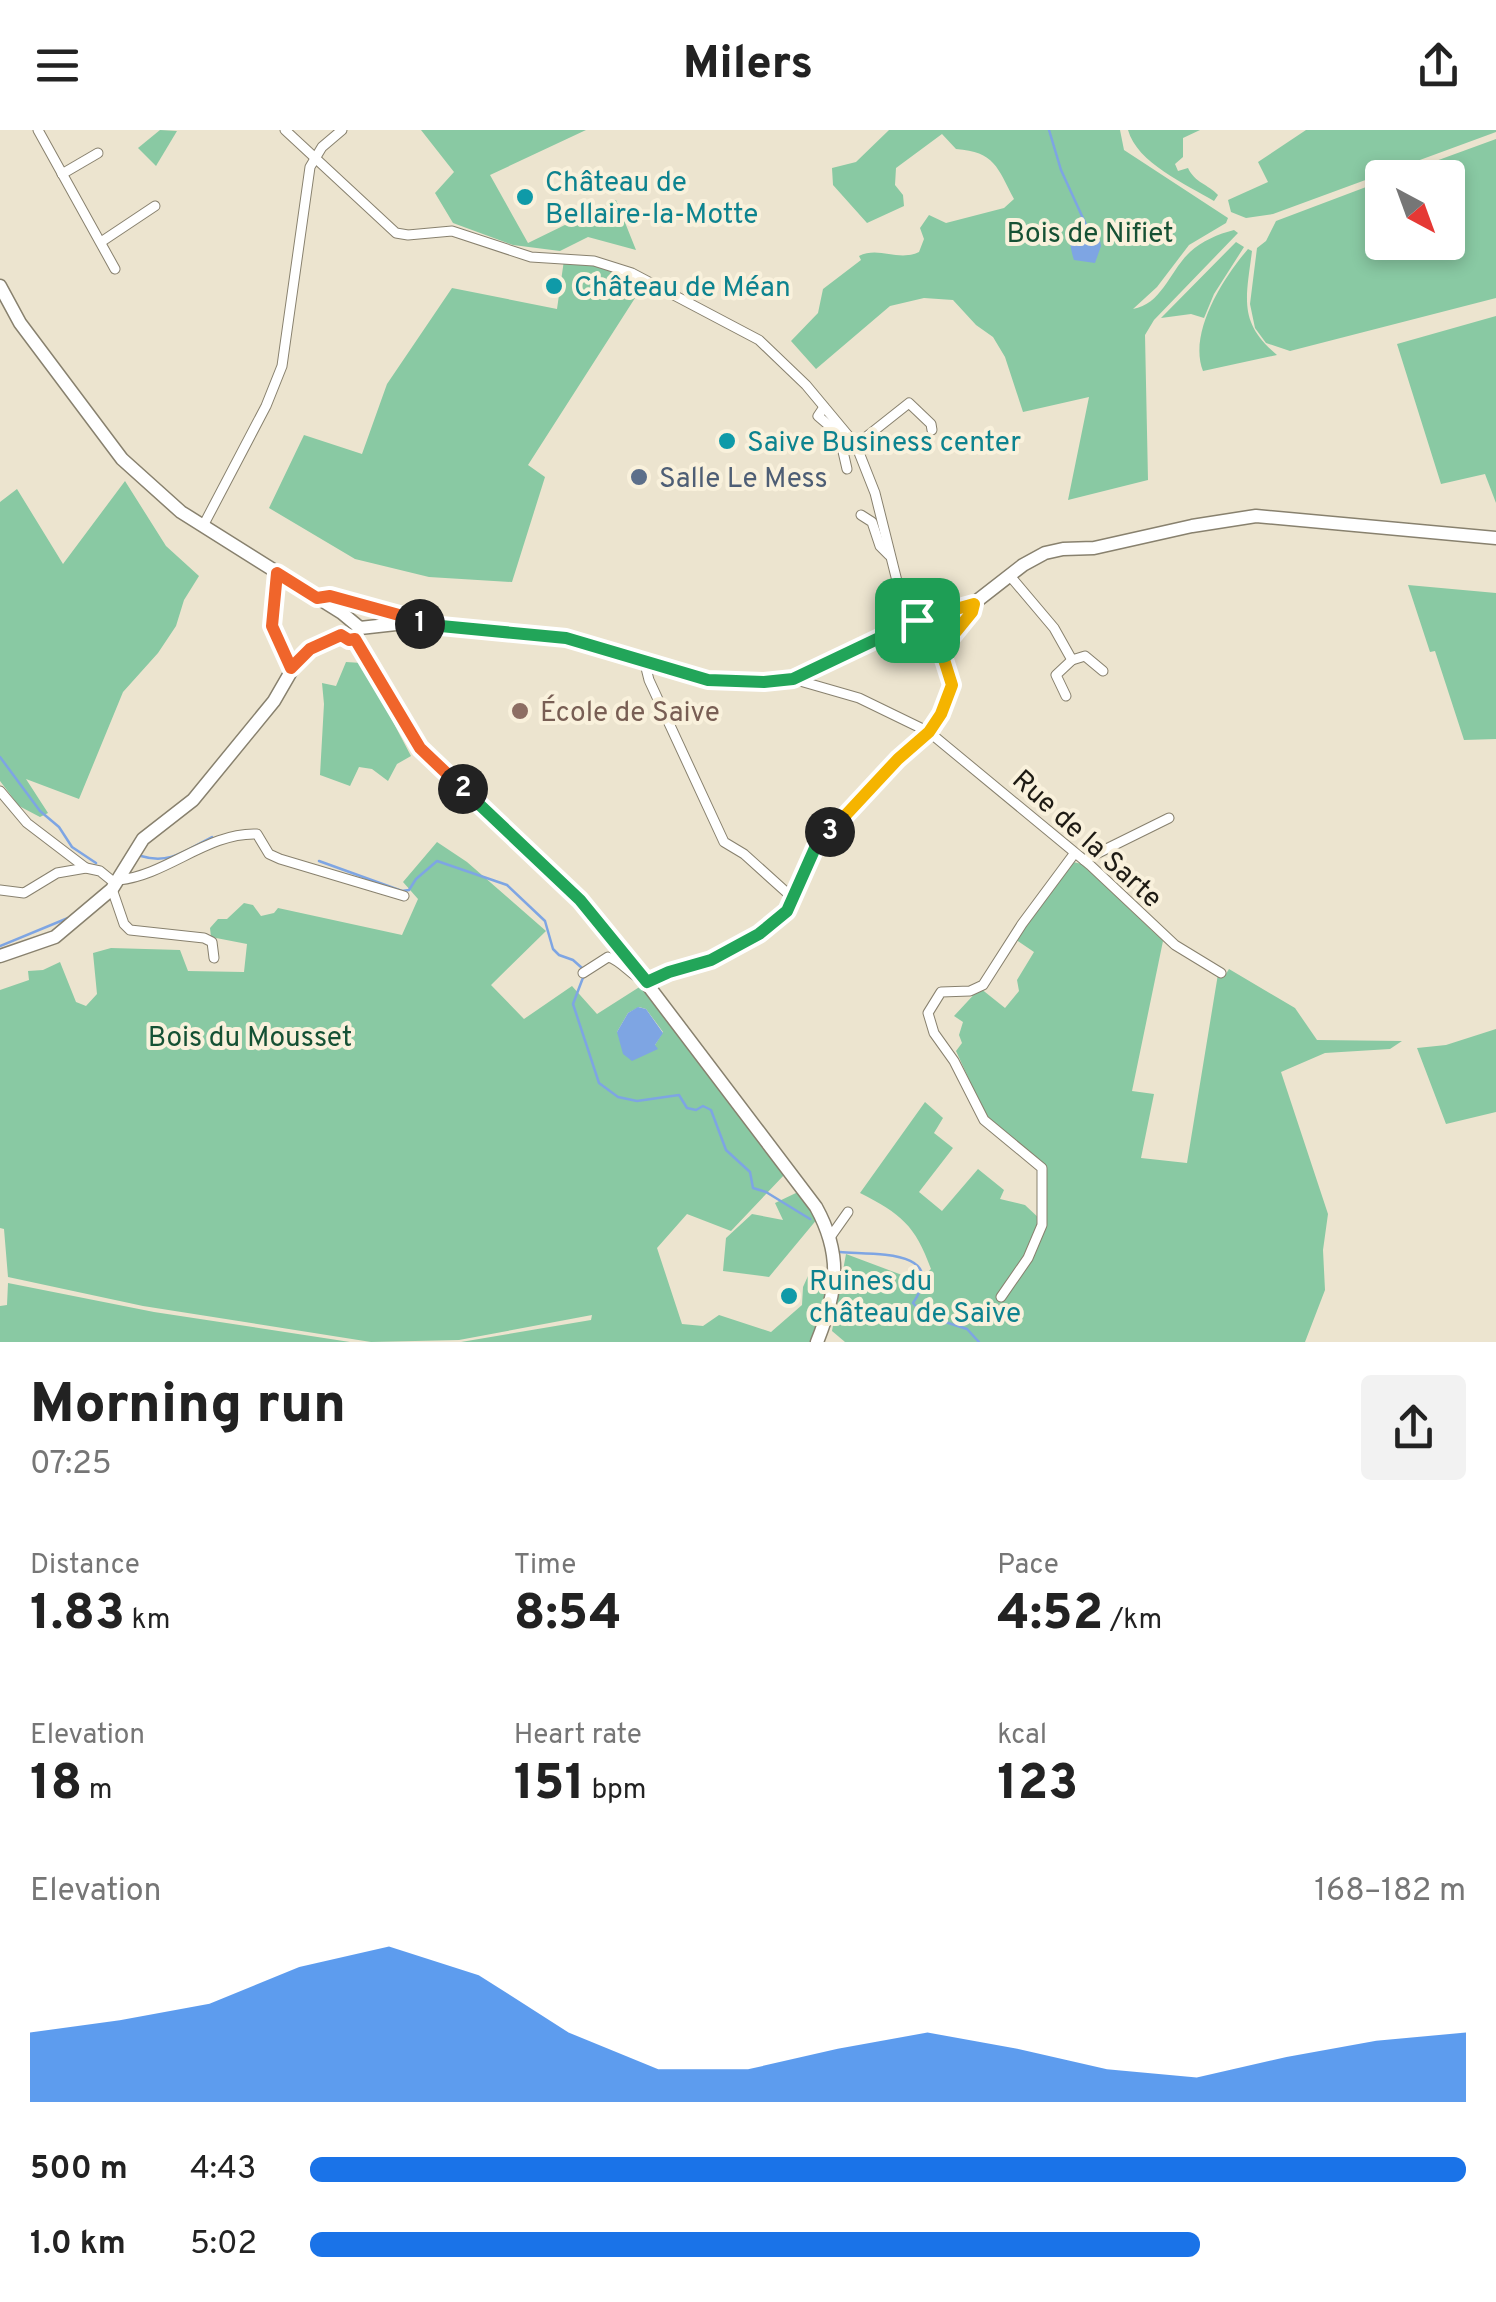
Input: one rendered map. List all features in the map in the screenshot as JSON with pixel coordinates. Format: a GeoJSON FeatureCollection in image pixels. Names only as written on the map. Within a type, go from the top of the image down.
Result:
{"type":"FeatureCollection","features":[{"type":"Feature","properties":{"kind":"street"},"geometry":{"type":"LineString","coordinates":[[38,130],[115,269]]}},
{"type":"Feature","properties":{"kind":"street"},"geometry":{"type":"LineString","coordinates":[[286,130],[388,228],[400,234],[452,232],[531,257],[594,260],[632,272],[759,340],[856,445],[875,493],[898,585],[917,620],[941,650],[952,685],[941,714],[929,732],[898,759],[815,848],[787,911],[759,934],[697,966],[647,982],[608,957],[584,972]]}},
{"type":"Feature","properties":{"kind":"street"},"geometry":{"type":"LineString","coordinates":[[203,526],[278,376],[286,344],[307,180],[313,157],[342,130]]}},
{"type":"Feature","properties":{"kind":"street"},"geometry":{"type":"LineString","coordinates":[[62,174],[98,153]]}},
{"type":"Feature","properties":{"kind":"street"},"geometry":{"type":"LineString","coordinates":[[101,242],[155,206]]}},
{"type":"Feature","properties":{"kind":"street"},"geometry":{"type":"LineString","coordinates":[[0,286],[20,323],[108,444],[168,502],[334,609],[420,748],[580,900],[647,982],[816,1207],[831,1236],[835,1276],[816,1342]]}},
{"type":"Feature","properties":{"kind":"street"},"geometry":{"type":"LineString","coordinates":[[856,445],[909,402],[931,424],[932,430]]}},
{"type":"Feature","properties":{"kind":"street"},"geometry":{"type":"LineString","coordinates":[[824,407],[818,416],[839,434],[847,468]]}},
{"type":"Feature","properties":{"kind":"street"},"geometry":{"type":"LineString","coordinates":[[861,515],[872,522],[880,546],[892,557]]}},
{"type":"Feature","properties":{"kind":"street"},"geometry":{"type":"LineString","coordinates":[[0,956],[54,936],[116,884],[143,839],[193,800],[283,685],[291,668],[310,649],[350,630],[405,623],[566,638],[708,680],[793,679],[917,620],[974,604],[1045,553],[1094,548],[1256,516],[1496,538]]}},
{"type":"Feature","properties":{"kind":"street"},"geometry":{"type":"LineString","coordinates":[[277,573],[272,626],[291,668]]}},
{"type":"Feature","properties":{"kind":"street"},"geometry":{"type":"LineString","coordinates":[[1010,576],[1054,628],[1072,660]]}},
{"type":"Feature","properties":{"kind":"street"},"geometry":{"type":"LineString","coordinates":[[317,598],[330,596],[399,615],[405,623]]}},
{"type":"Feature","properties":{"kind":"street"},"geometry":{"type":"LineString","coordinates":[[941,650],[972,612],[974,604]]}},
{"type":"Feature","properties":{"kind":"street"},"geometry":{"type":"LineString","coordinates":[[1066,696],[1056,675],[1072,660],[1085,656],[1103,671]]}},
{"type":"Feature","properties":{"kind":"street"},"geometry":{"type":"LineString","coordinates":[[645,664],[724,842],[744,854],[794,900]]}},
{"type":"Feature","properties":{"kind":"street","name":"Rue de la Sarte"},"geometry":{"type":"LineString","coordinates":[[793,679],[858,698],[929,732],[1084,860],[1175,945],[1221,973]]}},
{"type":"Feature","properties":{"kind":"street"},"geometry":{"type":"LineString","coordinates":[[0,791],[27,823],[86,868]]}},
{"type":"Feature","properties":{"kind":"street"},"geometry":{"type":"LineString","coordinates":[[1084,860],[1169,818]]}},
{"type":"Feature","properties":{"kind":"street"},"geometry":{"type":"LineString","coordinates":[[116,884],[138,878],[203,847],[257,834],[269,854],[404,896]]}},
{"type":"Feature","properties":{"kind":"street"},"geometry":{"type":"LineString","coordinates":[[1001,1296],[1028,1258],[1042,1225],[1042,1168],[984,1120],[954,1060],[934,1033],[928,1014],[942,992],[970,991],[983,985],[1074,854]]}},
{"type":"Feature","properties":{"kind":"street"},"geometry":{"type":"LineString","coordinates":[[0,890],[24,893],[58,873],[86,868],[100,871],[116,884],[124,924],[130,930],[204,938],[212,942],[214,958]]}},
{"type":"Feature","properties":{"kind":"street"},"geometry":{"type":"LineString","coordinates":[[831,1236],[848,1212]]}},
{"type":"Feature","properties":{"kind":"green space"},"geometry":{"type":"Polygon","coordinates":[[[160,130],[177,131],[156,166],[138,148],[160,130]]]}},
{"type":"Feature","properties":{"kind":"green space"},"geometry":{"type":"Polygon","coordinates":[[[421,130],[586,130],[490,175],[528,243],[616,200],[636,250],[588,237],[560,251],[513,245],[453,223],[435,193],[454,172],[421,130]]]}},
{"type":"Feature","properties":{"kind":"green space","name":"Bois de Nifiet"},"geometry":{"type":"Polygon","coordinates":[[[889,130],[1120,130],[1124,150],[1228,218],[1189,245],[1157,287],[1133,309],[1151,301],[1195,248],[1222,234],[1234,230],[1238,233],[1154,320],[1145,335],[1148,480],[1068,500],[1089,397],[1023,412],[1005,357],[993,337],[953,300],[924,298],[890,306],[816,369],[791,341],[818,313],[823,289],[861,260],[859,256],[911,255],[919,252],[924,239],[920,228],[929,215],[946,223],[1004,208],[1014,199],[993,163],[979,154],[956,149],[942,134],[896,168],[895,185],[903,195],[904,206],[867,223],[833,185],[832,168],[856,162],[889,130]]]}},
{"type":"Feature","properties":{"kind":"green space"},"geometry":{"type":"Polygon","coordinates":[[[1128,130],[1200,130],[1183,138],[1183,157],[1175,164],[1178,171],[1188,168],[1214,191],[1218,195],[1214,201],[1141,153],[1128,130]]]}},
{"type":"Feature","properties":{"kind":"green space"},"geometry":{"type":"Polygon","coordinates":[[[1306,130],[1496,130],[1420,160],[1365,160],[1365,180],[1273,214],[1246,218],[1231,212],[1228,200],[1268,182],[1258,162],[1306,130]]]}},
{"type":"Feature","properties":{"kind":"green space"},"geometry":{"type":"Polygon","coordinates":[[[1496,139],[1496,298],[1290,351],[1266,343],[1255,328],[1250,304],[1257,248],[1266,241],[1276,221],[1365,187],[1365,260],[1465,260],[1465,160],[1439,160],[1496,139]]]}},
{"type":"Feature","properties":{"kind":"green space"},"geometry":{"type":"Polygon","coordinates":[[[1236,242],[1244,247],[1214,294],[1204,318],[1191,314],[1161,318],[1236,242]]]}},
{"type":"Feature","properties":{"kind":"green space"},"geometry":{"type":"Polygon","coordinates":[[[1248,249],[1252,251],[1247,296],[1250,320],[1277,355],[1203,371],[1200,340],[1204,323],[1219,290],[1248,249]]]}},
{"type":"Feature","properties":{"kind":"green space"},"geometry":{"type":"Polygon","coordinates":[[[564,260],[590,264],[644,284],[528,465],[545,477],[512,582],[429,577],[355,559],[269,508],[304,435],[362,454],[387,384],[452,288],[557,309],[564,260]]]}},
{"type":"Feature","properties":{"kind":"green space"},"geometry":{"type":"Polygon","coordinates":[[[1496,316],[1496,503],[1485,474],[1441,484],[1397,344],[1496,316]]]}},
{"type":"Feature","properties":{"kind":"green space"},"geometry":{"type":"Polygon","coordinates":[[[125,481],[166,546],[199,576],[184,600],[176,626],[123,692],[79,799],[26,779],[48,813],[40,817],[19,806],[0,781],[0,502],[17,489],[63,564],[125,481]]]}},
{"type":"Feature","properties":{"kind":"green space"},"geometry":{"type":"Polygon","coordinates":[[[1408,585],[1496,593],[1496,739],[1464,740],[1408,585]]]}},
{"type":"Feature","properties":{"kind":"green space"},"geometry":{"type":"Polygon","coordinates":[[[346,662],[362,663],[411,756],[397,764],[388,781],[372,769],[359,767],[350,786],[320,775],[322,683],[336,686],[346,662]]]}},
{"type":"Feature","properties":{"kind":"green space","name":"Bois du Mousset"},"geometry":{"type":"Polygon","coordinates":[[[437,842],[467,862],[546,931],[491,985],[524,1019],[572,986],[597,1014],[641,986],[785,1174],[731,1231],[687,1214],[657,1248],[682,1324],[703,1326],[719,1315],[771,1332],[802,1305],[808,1276],[831,1285],[813,1342],[461,1342],[591,1320],[592,1315],[459,1340],[371,1342],[143,1306],[8,1277],[4,1229],[0,1228],[0,990],[29,980],[28,971],[43,970],[60,962],[76,1002],[86,1006],[97,994],[93,953],[111,948],[180,950],[188,971],[244,972],[247,944],[211,937],[210,928],[244,903],[253,905],[261,916],[278,908],[402,935],[418,899],[403,882],[437,842]],[[639,1007],[628,1013],[617,1032],[655,1045],[663,1032],[646,1009],[639,1007]]]}},
{"type":"Feature","properties":{"kind":"green space"},"geometry":{"type":"Polygon","coordinates":[[[1073,862],[1082,864],[1163,941],[1132,1091],[1154,1094],[1141,1158],[1187,1163],[1218,974],[1224,977],[1229,969],[1295,1008],[1317,1040],[1402,1041],[1390,1049],[1325,1053],[1281,1072],[1328,1214],[1323,1250],[1325,1290],[1305,1342],[845,1342],[832,1331],[846,1254],[918,1281],[931,1269],[905,1222],[860,1193],[925,1102],[943,1118],[934,1133],[953,1148],[919,1192],[942,1211],[978,1169],[1004,1190],[1000,1199],[1025,1205],[1042,1221],[1041,1172],[987,1119],[956,1051],[962,1043],[959,1035],[963,1022],[954,1016],[980,988],[1005,1008],[1019,991],[1017,980],[1034,952],[1015,939],[1073,862]]]}},
{"type":"Feature","properties":{"kind":"green space"},"geometry":{"type":"Polygon","coordinates":[[[1496,1029],[1496,1112],[1446,1124],[1417,1048],[1446,1045],[1496,1029]]]}},
{"type":"Feature","properties":{"kind":"green space"},"geometry":{"type":"Polygon","coordinates":[[[798,1192],[818,1218],[769,1277],[723,1271],[726,1238],[752,1214],[783,1220],[775,1203],[798,1192]]]}},
{"type":"Feature","properties":{"kind":"green space"},"geometry":{"type":"Polygon","coordinates":[[[8,1283],[154,1312],[350,1342],[0,1342],[0,1306],[7,1305],[8,1283]]]}},
{"type":"Feature","properties":{"kind":"water"},"geometry":{"type":"Polygon","coordinates":[[[1087,227],[1099,234],[1101,246],[1095,263],[1074,260],[1067,230],[1087,227]]]}},
{"type":"Feature","properties":{"kind":"water"},"geometry":{"type":"Polygon","coordinates":[[[638,1007],[646,1009],[663,1033],[655,1045],[658,1049],[632,1061],[623,1054],[617,1032],[628,1013],[638,1007]]]}},
{"type":"Feature","properties":{"kind":"waterway"},"geometry":{"type":"LineString","coordinates":[[1049,130],[1061,170],[1087,227]]}},
{"type":"Feature","properties":{"kind":"waterway"},"geometry":{"type":"LineString","coordinates":[[0,757],[72,847],[96,863]]}},
{"type":"Feature","properties":{"kind":"waterway"},"geometry":{"type":"LineString","coordinates":[[141,856],[169,857],[212,837]]}},
{"type":"Feature","properties":{"kind":"waterway"},"geometry":{"type":"LineString","coordinates":[[319,861],[402,891],[409,890],[437,861],[507,885],[545,921],[553,949],[582,968]]}},
{"type":"Feature","properties":{"kind":"waterway"},"geometry":{"type":"LineString","coordinates":[[0,946],[68,918]]}},
{"type":"Feature","properties":{"kind":"waterway"},"geometry":{"type":"LineString","coordinates":[[584,975],[573,1004],[599,1083],[618,1097],[637,1101],[679,1095],[687,1108],[696,1110],[703,1106],[711,1110],[726,1150],[750,1172],[753,1188],[810,1219]]}},
{"type":"Feature","properties":{"kind":"waterway"},"geometry":{"type":"LineString","coordinates":[[840,1252],[887,1255],[915,1263],[922,1272],[922,1285],[913,1303],[932,1318]]}},
{"type":"Feature","properties":{"kind":"waterway"},"geometry":{"type":"LineString","coordinates":[[939,1320],[967,1329],[979,1342]]}},
{"type":"Feature","properties":{"kind":"place","name":"Château de Bellaire-la-Motte"},"geometry":{"type":"Point","coordinates":[525,197]}},
{"type":"Feature","properties":{"kind":"place","name":"Château de Méan"},"geometry":{"type":"Point","coordinates":[554,286]}},
{"type":"Feature","properties":{"kind":"place","name":"Saive Business center"},"geometry":{"type":"Point","coordinates":[727,441]}},
{"type":"Feature","properties":{"kind":"place","name":"Salle Le Mess"},"geometry":{"type":"Point","coordinates":[639,477]}},
{"type":"Feature","properties":{"kind":"place","name":"École de Saive"},"geometry":{"type":"Point","coordinates":[520,711]}},
{"type":"Feature","properties":{"kind":"place","name":"Ruines du château de Saive"},"geometry":{"type":"Point","coordinates":[789,1296]}},
{"type":"Feature","properties":{"kind":"route"},"geometry":{"type":"LineString","coordinates":[[277,573],[317,598],[330,596],[399,615],[405,623],[566,638],[708,680],[764,682],[793,679],[917,620],[974,604],[972,612],[941,650],[952,685],[929,732],[898,759],[815,848],[787,911],[759,934],[711,960],[647,982],[580,900],[420,748],[355,639],[341,635],[310,649],[291,668],[272,626],[277,573]]}}]}
